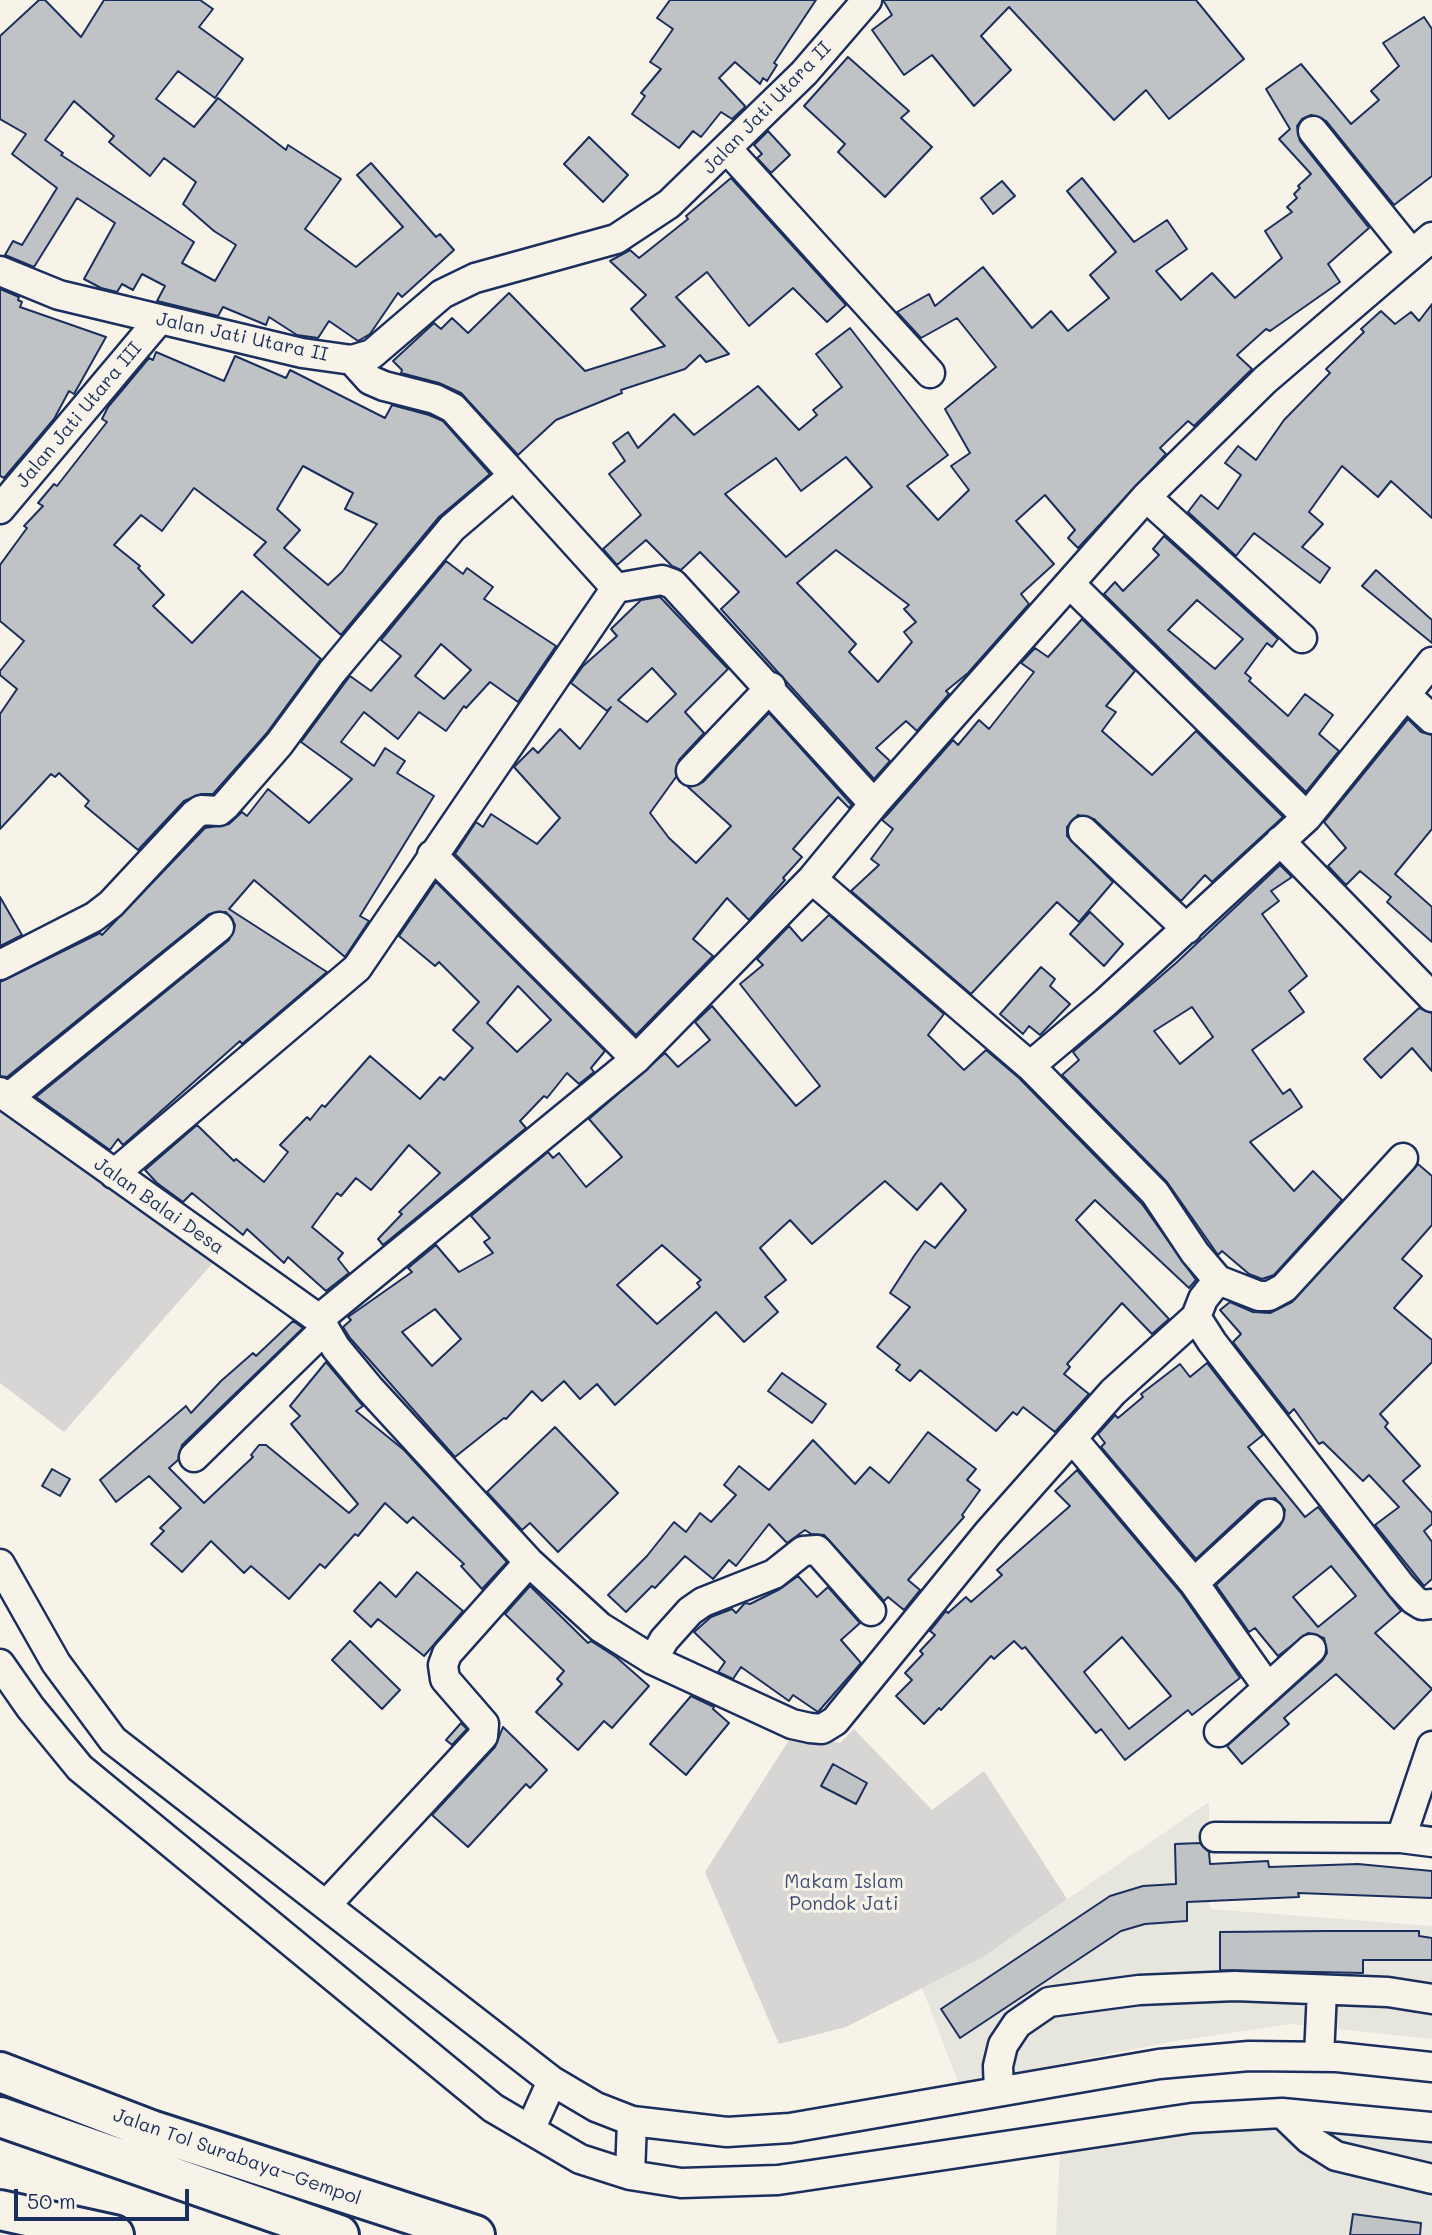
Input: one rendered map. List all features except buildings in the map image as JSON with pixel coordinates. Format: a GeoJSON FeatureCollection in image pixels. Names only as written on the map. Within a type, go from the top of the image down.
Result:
{"type":"FeatureCollection","features":[{"type":"Feature","properties":{"kind":"highway","name":"Jalan Tol Surabaya–Gempol"},"geometry":{"type":"LineString","coordinates":[[0,2073],[151,2130],[475,2235]]}},
{"type":"Feature","properties":{"kind":"highway","name":"Jalan Tol Surabaya–Gempol"},"geometry":{"type":"LineString","coordinates":[[0,2117],[339,2235]]}},
{"type":"Feature","properties":{"kind":"highway"},"geometry":{"type":"LineString","coordinates":[[0,2210],[114,2235]]}},
{"type":"Feature","properties":{"kind":"street","name":"Jalan Jati Utara II"},"geometry":{"type":"LineString","coordinates":[[0,272],[59,295],[86,299],[159,320],[302,353],[352,360],[372,354],[442,294],[475,278],[616,239],[669,204],[728,150],[804,73],[867,0]]}},
{"type":"Feature","properties":{"kind":"street"},"geometry":{"type":"LineString","coordinates":[[194,1457],[322,1324],[636,1059],[811,879],[1146,497],[1265,380],[1422,246],[1313,131]]}},
{"type":"Feature","properties":{"kind":"street"},"geometry":{"type":"LineString","coordinates":[[728,150],[930,373]]}},
{"type":"Feature","properties":{"kind":"street","name":"Jalan Jati Utara III"},"geometry":{"type":"LineString","coordinates":[[0,509],[159,320]]}},
{"type":"Feature","properties":{"kind":"street"},"geometry":{"type":"LineString","coordinates":[[352,360],[369,380],[453,408],[616,588]]}},
{"type":"Feature","properties":{"kind":"street"},"geometry":{"type":"LineString","coordinates":[[0,965],[94,917],[111,904],[194,815],[201,810],[219,811],[225,806],[279,744],[332,672],[446,536],[514,475]]}},
{"type":"Feature","properties":{"kind":"street"},"geometry":{"type":"LineString","coordinates":[[1146,497],[1302,638]]}},
{"type":"Feature","properties":{"kind":"street"},"geometry":{"type":"LineString","coordinates":[[114,1174],[356,968],[616,588],[662,580],[673,584],[771,687],[874,804]]}},
{"type":"Feature","properties":{"kind":"street"},"geometry":{"type":"LineString","coordinates":[[1070,584],[1307,817]]}},
{"type":"Feature","properties":{"kind":"street"},"geometry":{"type":"LineString","coordinates":[[1030,1066],[1187,929],[1307,817],[1432,662]]}},
{"type":"Feature","properties":{"kind":"street"},"geometry":{"type":"LineString","coordinates":[[691,771],[771,687]]}},
{"type":"Feature","properties":{"kind":"street"},"geometry":{"type":"LineString","coordinates":[[1406,695],[1432,719]]}},
{"type":"Feature","properties":{"kind":"street"},"geometry":{"type":"LineString","coordinates":[[1083,831],[1187,929]]}},
{"type":"Feature","properties":{"kind":"street"},"geometry":{"type":"LineString","coordinates":[[1280,841],[1432,997]]}},
{"type":"Feature","properties":{"kind":"street"},"geometry":{"type":"LineString","coordinates":[[432,855],[636,1059]]}},
{"type":"Feature","properties":{"kind":"street"},"geometry":{"type":"LineString","coordinates":[[811,879],[1030,1066],[1155,1193],[1195,1253],[1218,1280],[1259,1296],[1269,1296],[1284,1288],[1403,1158]]}},
{"type":"Feature","properties":{"kind":"street"},"geometry":{"type":"LineString","coordinates":[[4,1095],[219,927]]}},
{"type":"Feature","properties":{"kind":"street","name":"Jalan Balai Desa"},"geometry":{"type":"LineString","coordinates":[[4,1095],[322,1324],[370,1389],[528,1562],[600,1627],[653,1660],[792,1724],[822,1729],[844,1710],[988,1533],[1072,1438]]}},
{"type":"Feature","properties":{"kind":"street"},"geometry":{"type":"LineString","coordinates":[[1218,1280],[1203,1299],[1196,1317],[1113,1392],[1072,1438],[1194,1583],[1268,1688]]}},
{"type":"Feature","properties":{"kind":"street"},"geometry":{"type":"LineString","coordinates":[[1196,1317],[1212,1342],[1401,1586],[1422,1605],[1432,1604]]}},
{"type":"Feature","properties":{"kind":"street"},"geometry":{"type":"LineString","coordinates":[[1194,1583],[1269,1514]]}},
{"type":"Feature","properties":{"kind":"street"},"geometry":{"type":"LineString","coordinates":[[653,1660],[664,1640],[690,1611],[703,1602],[774,1574],[803,1551],[817,1550],[871,1611]]}},
{"type":"Feature","properties":{"kind":"street"},"geometry":{"type":"LineString","coordinates":[[327,1904],[483,1736],[484,1724],[445,1679],[443,1665],[447,1654],[528,1562]]}},
{"type":"Feature","properties":{"kind":"street"},"geometry":{"type":"LineString","coordinates":[[0,1564],[56,1662],[113,1740],[552,2081],[596,2107],[632,2121],[727,2132],[790,2128],[1159,2064],[1249,2056],[1319,2057],[1432,2067]]}},
{"type":"Feature","properties":{"kind":"street"},"geometry":{"type":"LineString","coordinates":[[1219,1732],[1311,1649]]}},
{"type":"Feature","properties":{"kind":"street"},"geometry":{"type":"LineString","coordinates":[[0,1664],[30,1707],[80,1768],[493,2108],[580,2159],[630,2175],[681,2183],[778,2180],[1192,2119],[1282,2113],[1432,2127]]}},
{"type":"Feature","properties":{"kind":"street"},"geometry":{"type":"LineString","coordinates":[[1401,1838],[1432,1746]]}},
{"type":"Feature","properties":{"kind":"street"},"geometry":{"type":"LineString","coordinates":[[1215,1837],[1401,1838],[1432,1842]]}},
{"type":"Feature","properties":{"kind":"street"},"geometry":{"type":"LineString","coordinates":[[999,2091],[998,2066],[1003,2045],[1017,2024],[1049,2001],[1139,1990],[1235,1986],[1388,1992],[1432,1999]]}},
{"type":"Feature","properties":{"kind":"street"},"geometry":{"type":"LineString","coordinates":[[1319,2057],[1322,1990]]}},
{"type":"Feature","properties":{"kind":"street"},"geometry":{"type":"LineString","coordinates":[[530,2130],[552,2081]]}},
{"type":"Feature","properties":{"kind":"street"},"geometry":{"type":"LineString","coordinates":[[1282,2113],[1309,2139],[1336,2156],[1432,2179]]}},
{"type":"Feature","properties":{"kind":"street"},"geometry":{"type":"LineString","coordinates":[[630,2175],[632,2121]]}},
{"type":"Feature","properties":{"kind":"shaded area"},"geometry":{"type":"Polygon","coordinates":[[[1209,1802],[1210,1909],[1432,1926],[1432,2039],[1290,2024],[1169,2042],[959,2084],[922,1988],[983,1957],[1209,1802]]]}},
{"type":"Feature","properties":{"kind":"shaded area"},"geometry":{"type":"Polygon","coordinates":[[[1235,2125],[1376,2133],[1432,2143],[1432,2235],[1056,2235],[1060,2152],[1235,2125]]]}},
{"type":"Feature","properties":{"kind":"green space"},"geometry":{"type":"Polygon","coordinates":[[[0,1108],[217,1258],[64,1432],[0,1383],[0,1108]]]}},
{"type":"Feature","properties":{"kind":"green space","name":"Makam Islam Pondok Jati"},"geometry":{"type":"Polygon","coordinates":[[[796,1729],[840,1743],[854,1729],[932,1810],[984,1771],[1067,1899],[983,1957],[846,2027],[779,2044],[705,1872],[796,1729]]]}}]}
